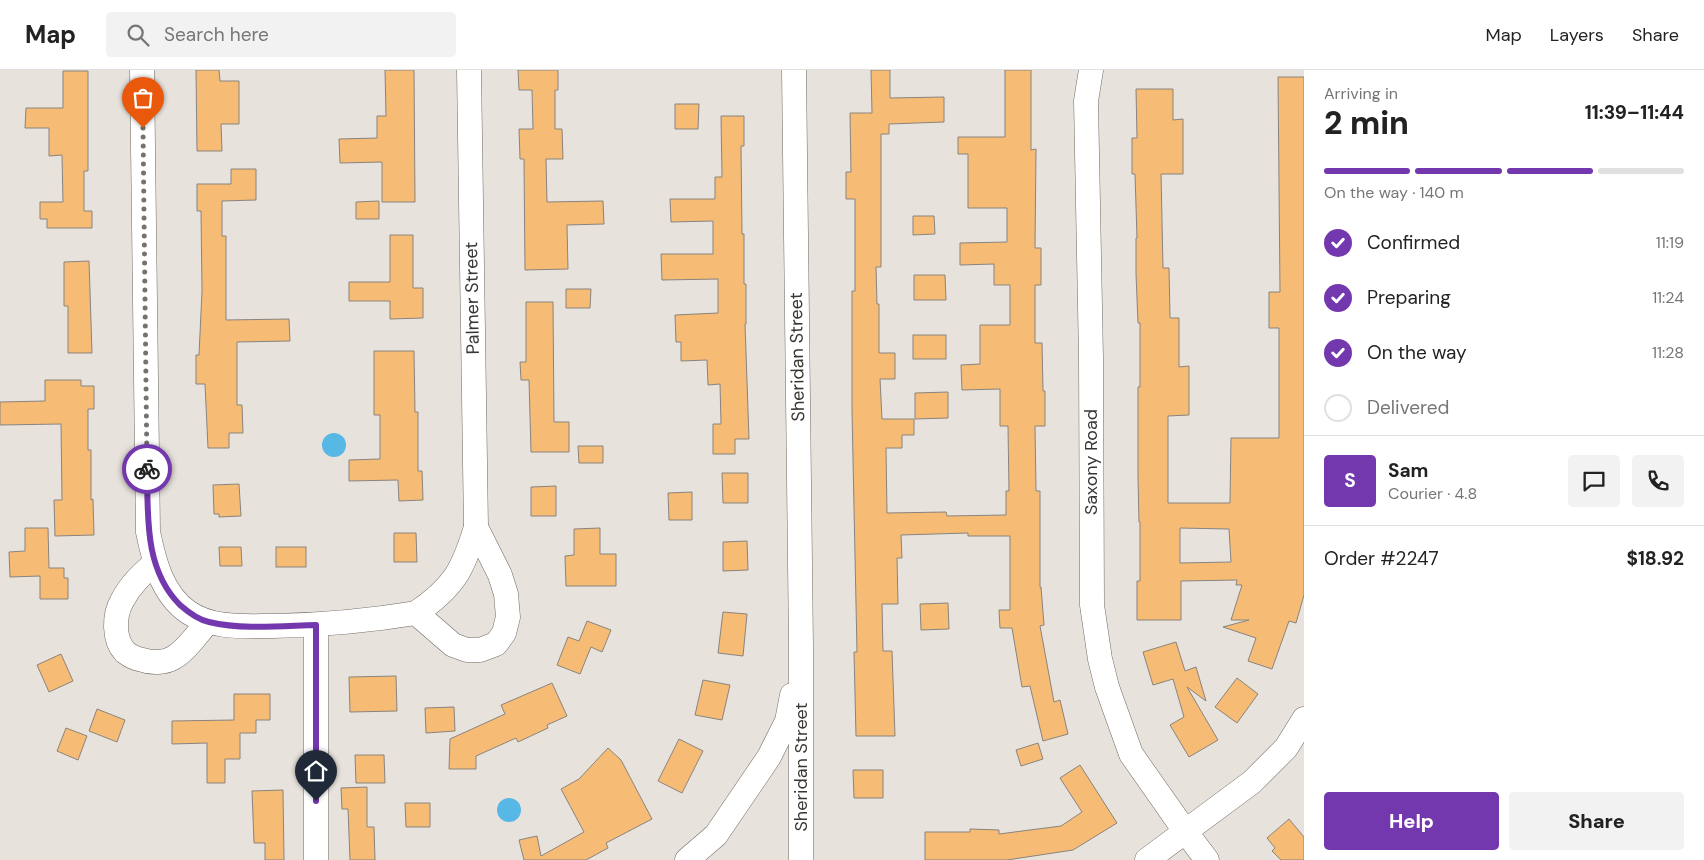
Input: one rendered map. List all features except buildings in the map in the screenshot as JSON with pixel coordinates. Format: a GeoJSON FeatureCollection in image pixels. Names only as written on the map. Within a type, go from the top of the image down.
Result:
{"type":"FeatureCollection","features":[{"type":"Feature","properties":{"kind":"street"},"geometry":{"type":"LineString","coordinates":[[142,70],[148,532],[155,563],[164,584],[174,599],[188,612],[208,622],[174,658],[164,662],[148,662],[135,658],[126,652],[117,637],[116,620],[121,602],[142,574],[155,563]]}},
{"type":"Feature","properties":{"kind":"street","name":"Palmer Street"},"geometry":{"type":"LineString","coordinates":[[208,622],[239,626],[316,625],[375,620],[416,613],[435,600],[461,569],[468,554],[476,526],[469,70]]}},
{"type":"Feature","properties":{"kind":"street","name":"Sheridan Street"},"geometry":{"type":"LineString","coordinates":[[794,70],[801,644],[801,860]]}},
{"type":"Feature","properties":{"kind":"street","name":"Saxony Road"},"geometry":{"type":"LineString","coordinates":[[1091,70],[1086,101],[1091,358],[1092,605],[1100,659],[1107,688],[1131,754],[1184,832],[1207,860]]}},
{"type":"Feature","properties":{"kind":"street","name":"Palmer Street"},"geometry":{"type":"LineString","coordinates":[[416,613],[453,645],[467,650],[480,650],[496,644],[504,633],[508,617],[506,594],[500,575],[476,526]]}},
{"type":"Feature","properties":{"kind":"street"},"geometry":{"type":"LineString","coordinates":[[316,625],[316,860]]}},
{"type":"Feature","properties":{"kind":"street","name":"Sheridan Street"},"geometry":{"type":"LineString","coordinates":[[687,860],[716,835],[769,758],[787,721],[801,644]]}},
{"type":"Feature","properties":{"kind":"street"},"geometry":{"type":"LineString","coordinates":[[1147,860],[1252,782],[1286,748],[1304,719]]}},
{"type":"Feature","properties":{"kind":"water"},"geometry":{"type":"Polygon","coordinates":[[[334,433],[343,436],[346,445],[343,454],[334,457],[325,454],[322,445],[325,436],[334,433]]]}},
{"type":"Feature","properties":{"kind":"water"},"geometry":{"type":"Polygon","coordinates":[[[509,798],[514,799],[520,805],[520,815],[514,821],[509,822],[504,821],[498,815],[497,810],[498,805],[504,799],[509,798]]]}},
{"type":"Feature","properties":{"kind":"way so far"},"geometry":{"type":"LineString","coordinates":[[143,128],[147,469]]}},
{"type":"Feature","properties":{"kind":"route"},"geometry":{"type":"LineString","coordinates":[[147,469],[148,532],[155,563],[164,584],[174,599],[188,612],[208,622],[239,626],[316,625],[316,801]]}}]}
